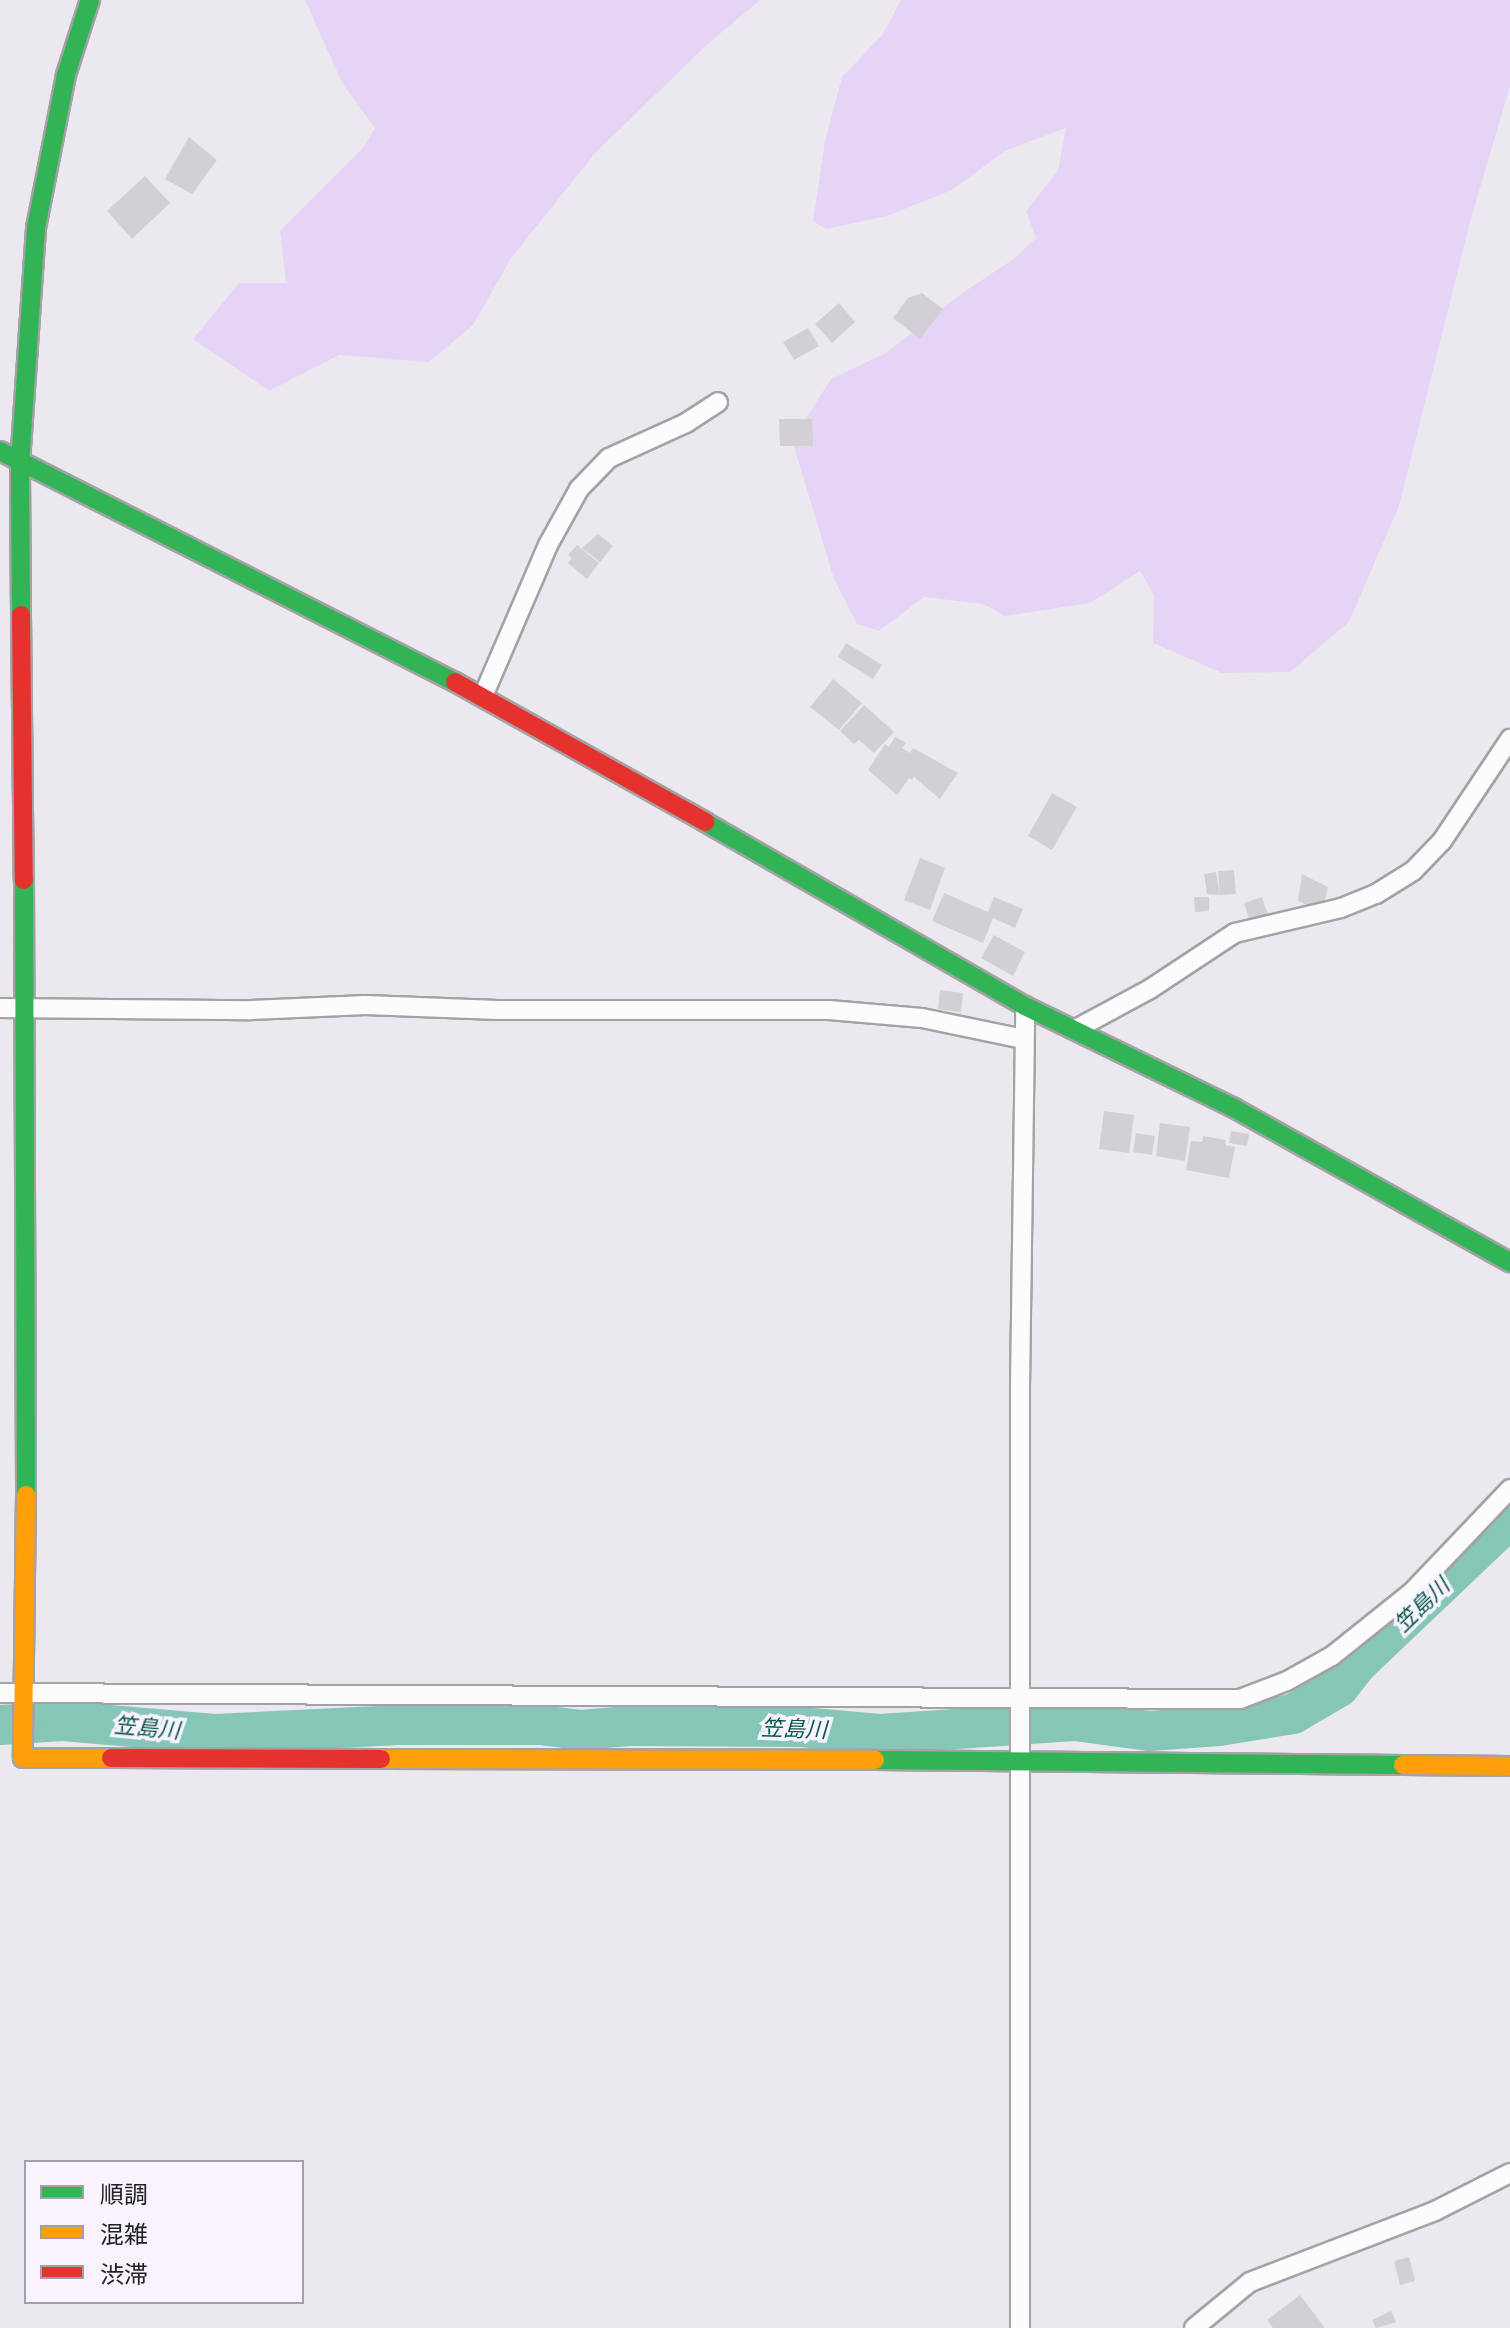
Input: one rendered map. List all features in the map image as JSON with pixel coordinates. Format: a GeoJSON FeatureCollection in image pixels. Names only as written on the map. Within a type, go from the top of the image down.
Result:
{"type":"FeatureCollection","features":[{"type":"Feature","properties":{"kind":"street"},"geometry":{"type":"LineString","coordinates":[[90,0],[66,75],[36,228],[20,463],[25,1008],[26,1693],[23,1758],[1022,1760],[1510,1766]]}},
{"type":"Feature","properties":{"kind":"street"},"geometry":{"type":"LineString","coordinates":[[483,696],[548,545],[579,489],[609,458],[686,423],[718,402]]}},
{"type":"Feature","properties":{"kind":"street"},"geometry":{"type":"LineString","coordinates":[[0,451],[483,696],[1025,1006],[1234,1108],[1510,1262]]}},
{"type":"Feature","properties":{"kind":"street"},"geometry":{"type":"LineString","coordinates":[[1076,1029],[1150,989],[1235,933],[1341,908],[1376,894],[1413,871],[1442,841],[1510,739]]}},
{"type":"Feature","properties":{"kind":"street"},"geometry":{"type":"LineString","coordinates":[[0,1008],[251,1010],[366,1005],[514,1011],[829,1010],[922,1018],[1023,1039]]}},
{"type":"Feature","properties":{"kind":"street"},"geometry":{"type":"LineString","coordinates":[[1020,2328],[1025,1006]]}},
{"type":"Feature","properties":{"kind":"street"},"geometry":{"type":"LineString","coordinates":[[0,1693],[1240,1699],[1287,1681],[1332,1656],[1413,1591],[1510,1489]]}},
{"type":"Feature","properties":{"kind":"street"},"geometry":{"type":"LineString","coordinates":[[1194,2328],[1250,2282],[1435,2211],[1510,2173]]}},
{"type":"Feature","properties":{"kind":"shaded area"},"geometry":{"type":"Polygon","coordinates":[[[305,0],[760,0],[711,41],[596,152],[511,258],[473,325],[429,362],[339,355],[269,391],[193,339],[239,283],[286,283],[280,231],[362,149],[375,128],[342,83],[305,0]]]}},
{"type":"Feature","properties":{"kind":"shaded area"},"geometry":{"type":"Polygon","coordinates":[[[901,0],[1510,0],[1510,86],[1470,222],[1399,506],[1349,622],[1290,672],[1222,673],[1153,643],[1154,595],[1140,571],[1090,603],[1005,616],[983,604],[924,597],[879,631],[857,624],[834,579],[792,440],[831,379],[886,353],[961,294],[1015,258],[1036,238],[1026,211],[1058,171],[1066,128],[1005,151],[952,190],[887,216],[826,229],[813,221],[825,141],[842,77],[883,34],[901,0]]]}},
{"type":"Feature","properties":{"kind":"building"},"geometry":{"type":"Polygon","coordinates":[[[189,137],[217,160],[192,194],[165,179],[189,137]]]}},
{"type":"Feature","properties":{"kind":"building"},"geometry":{"type":"Polygon","coordinates":[[[145,176],[170,203],[132,239],[107,211],[145,176]]]}},
{"type":"Feature","properties":{"kind":"building"},"geometry":{"type":"Polygon","coordinates":[[[922,293],[943,309],[920,339],[893,318],[908,298],[922,293]]]}},
{"type":"Feature","properties":{"kind":"building"},"geometry":{"type":"Polygon","coordinates":[[[839,303],[855,322],[832,343],[815,324],[839,303]]]}},
{"type":"Feature","properties":{"kind":"building"},"geometry":{"type":"Polygon","coordinates":[[[808,328],[819,346],[794,360],[783,342],[808,328]]]}},
{"type":"Feature","properties":{"kind":"building"},"geometry":{"type":"Polygon","coordinates":[[[779,419],[812,419],[813,446],[780,446],[779,419]]]}},
{"type":"Feature","properties":{"kind":"building"},"geometry":{"type":"Polygon","coordinates":[[[598,534],[613,546],[600,562],[582,548],[598,534]]]}},
{"type":"Feature","properties":{"kind":"building"},"geometry":{"type":"Polygon","coordinates":[[[577,545],[599,563],[587,579],[568,563],[572,558],[568,555],[577,545]]]}},
{"type":"Feature","properties":{"kind":"building"},"geometry":{"type":"Polygon","coordinates":[[[846,643],[882,665],[873,679],[838,657],[846,643]]]}},
{"type":"Feature","properties":{"kind":"building"},"geometry":{"type":"Polygon","coordinates":[[[833,679],[862,703],[839,730],[810,707],[833,679]]]}},
{"type":"Feature","properties":{"kind":"building"},"geometry":{"type":"Polygon","coordinates":[[[864,705],[894,732],[874,753],[859,740],[854,744],[840,731],[864,705]]]}},
{"type":"Feature","properties":{"kind":"building"},"geometry":{"type":"Polygon","coordinates":[[[895,737],[906,743],[902,748],[910,753],[913,748],[958,773],[940,799],[914,777],[912,780],[909,778],[897,795],[868,770],[885,744],[889,747],[895,737]]]}},
{"type":"Feature","properties":{"kind":"building"},"geometry":{"type":"Polygon","coordinates":[[[1052,793],[1077,807],[1052,850],[1028,836],[1052,793]]]}},
{"type":"Feature","properties":{"kind":"building"},"geometry":{"type":"Polygon","coordinates":[[[920,858],[945,868],[930,910],[904,900],[920,858]]]}},
{"type":"Feature","properties":{"kind":"building"},"geometry":{"type":"Polygon","coordinates":[[[1234,870],[1236,894],[1220,895],[1218,871],[1234,870]]]}},
{"type":"Feature","properties":{"kind":"building"},"geometry":{"type":"Polygon","coordinates":[[[1216,872],[1220,895],[1207,894],[1204,874],[1216,872]]]}},
{"type":"Feature","properties":{"kind":"building"},"geometry":{"type":"Polygon","coordinates":[[[1302,874],[1328,887],[1322,912],[1298,901],[1302,874]]]}},
{"type":"Feature","properties":{"kind":"building"},"geometry":{"type":"Polygon","coordinates":[[[944,893],[988,912],[994,897],[1023,909],[1015,928],[993,918],[983,943],[932,921],[944,893]]]}},
{"type":"Feature","properties":{"kind":"building"},"geometry":{"type":"Polygon","coordinates":[[[1194,897],[1209,897],[1209,911],[1195,912],[1194,897]]]}},
{"type":"Feature","properties":{"kind":"building"},"geometry":{"type":"Polygon","coordinates":[[[1262,897],[1269,918],[1249,919],[1244,903],[1262,897]]]}},
{"type":"Feature","properties":{"kind":"building"},"geometry":{"type":"Polygon","coordinates":[[[994,935],[1025,952],[1013,976],[981,958],[994,935]]]}},
{"type":"Feature","properties":{"kind":"building"},"geometry":{"type":"Polygon","coordinates":[[[940,990],[963,993],[961,1012],[938,1009],[940,990]]]}},
{"type":"Feature","properties":{"kind":"building"},"geometry":{"type":"Polygon","coordinates":[[[1104,1111],[1134,1115],[1129,1153],[1099,1149],[1104,1111]]]}},
{"type":"Feature","properties":{"kind":"building"},"geometry":{"type":"Polygon","coordinates":[[[1160,1123],[1190,1127],[1185,1161],[1156,1156],[1160,1123]]]}},
{"type":"Feature","properties":{"kind":"building"},"geometry":{"type":"Polygon","coordinates":[[[1231,1131],[1249,1134],[1247,1146],[1229,1143],[1231,1131]]]}},
{"type":"Feature","properties":{"kind":"building"},"geometry":{"type":"Polygon","coordinates":[[[1136,1133],[1155,1136],[1152,1155],[1133,1152],[1136,1133]]]}},
{"type":"Feature","properties":{"kind":"building"},"geometry":{"type":"Polygon","coordinates":[[[1203,1136],[1226,1140],[1225,1145],[1235,1147],[1229,1178],[1186,1170],[1191,1141],[1202,1142],[1203,1136]]]}},
{"type":"Feature","properties":{"kind":"building"},"geometry":{"type":"Polygon","coordinates":[[[1409,2257],[1415,2281],[1400,2285],[1394,2261],[1409,2257]]]}},
{"type":"Feature","properties":{"kind":"building"},"geometry":{"type":"Polygon","coordinates":[[[1300,2295],[1325,2328],[1273,2328],[1267,2320],[1300,2295]]]}},
{"type":"Feature","properties":{"kind":"building"},"geometry":{"type":"Polygon","coordinates":[[[1391,2311],[1396,2322],[1376,2328],[1372,2320],[1391,2311]]]}},
{"type":"Feature","properties":{"kind":"waterway","name":"笠島川"},"geometry":{"type":"LineString","coordinates":[[0,1725],[63,1721],[214,1734],[395,1725],[540,1725],[580,1730],[629,1726],[800,1727],[880,1734],[1075,1721],[1150,1731],[1219,1726],[1293,1714],[1339,1687],[1358,1663],[1510,1519]]}},
{"type":"Feature","properties":{"kind":"traffic: fast"},"geometry":{"type":"LineString","coordinates":[[21,615],[20,463],[36,228],[66,75],[90,0]]}},
{"type":"Feature","properties":{"kind":"traffic: fast"},"geometry":{"type":"LineString","coordinates":[[0,451],[455,682]]}},
{"type":"Feature","properties":{"kind":"traffic: fast"},"geometry":{"type":"LineString","coordinates":[[705,822],[1025,1006],[1234,1108],[1510,1262]]}},
{"type":"Feature","properties":{"kind":"traffic: fast"},"geometry":{"type":"LineString","coordinates":[[24,880],[26,1495]]}},
{"type":"Feature","properties":{"kind":"traffic: fast"},"geometry":{"type":"LineString","coordinates":[[875,1760],[1403,1765]]}},
{"type":"Feature","properties":{"kind":"traffic: slow"},"geometry":{"type":"LineString","coordinates":[[26,1495],[23,1758],[111,1758]]}},
{"type":"Feature","properties":{"kind":"traffic: slow"},"geometry":{"type":"LineString","coordinates":[[381,1759],[875,1760]]}},
{"type":"Feature","properties":{"kind":"traffic: slow"},"geometry":{"type":"LineString","coordinates":[[1403,1765],[1510,1766]]}},
{"type":"Feature","properties":{"kind":"traffic: jam"},"geometry":{"type":"LineString","coordinates":[[21,615],[24,880]]}},
{"type":"Feature","properties":{"kind":"traffic: jam"},"geometry":{"type":"LineString","coordinates":[[455,682],[705,822]]}},
{"type":"Feature","properties":{"kind":"traffic: jam"},"geometry":{"type":"LineString","coordinates":[[111,1758],[381,1759]]}}]}
